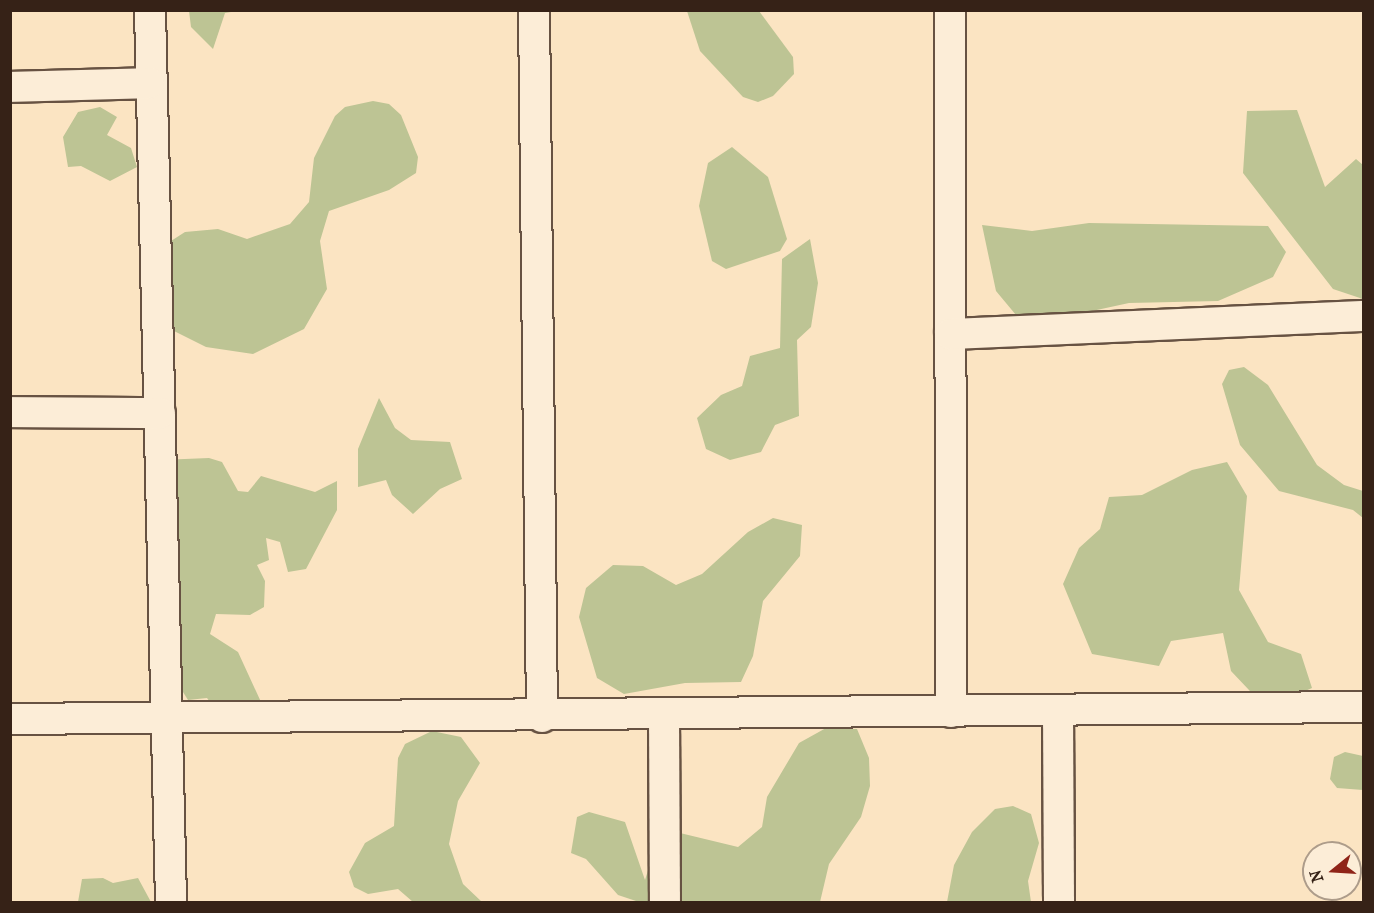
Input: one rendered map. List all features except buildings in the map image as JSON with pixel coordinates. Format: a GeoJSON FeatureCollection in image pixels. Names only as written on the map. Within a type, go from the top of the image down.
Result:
{"type":"FeatureCollection","features":[{"type":"Feature","properties":{"kind":"street"},"geometry":{"type":"LineString","coordinates":[[150,10],[149,83],[160,413],[171,903]]}},
{"type":"Feature","properties":{"kind":"street"},"geometry":{"type":"LineString","coordinates":[[534,10],[542,717]]}},
{"type":"Feature","properties":{"kind":"street"},"geometry":{"type":"LineString","coordinates":[[950,10],[951,712]]}},
{"type":"Feature","properties":{"kind":"street"},"geometry":{"type":"LineString","coordinates":[[10,87],[149,83]]}},
{"type":"Feature","properties":{"kind":"street"},"geometry":{"type":"LineString","coordinates":[[950,334],[1364,316]]}},
{"type":"Feature","properties":{"kind":"street"},"geometry":{"type":"LineString","coordinates":[[10,412],[160,413]]}},
{"type":"Feature","properties":{"kind":"street"},"geometry":{"type":"LineString","coordinates":[[10,719],[166,716],[664,716],[1364,707]]}},
{"type":"Feature","properties":{"kind":"street"},"geometry":{"type":"LineString","coordinates":[[1058,710],[1059,903]]}},
{"type":"Feature","properties":{"kind":"street"},"geometry":{"type":"LineString","coordinates":[[664,716],[665,903]]}},
{"type":"Feature","properties":{"kind":"green space"},"geometry":{"type":"Polygon","coordinates":[[[189,10],[237,11],[225,13],[213,49],[191,27],[189,10]]]}},
{"type":"Feature","properties":{"kind":"green space"},"geometry":{"type":"Polygon","coordinates":[[[687,11],[759,11],[793,57],[794,74],[773,96],[758,102],[743,97],[700,51],[687,11]]]}},
{"type":"Feature","properties":{"kind":"green space"},"geometry":{"type":"Polygon","coordinates":[[[373,101],[389,104],[401,115],[418,157],[416,173],[389,190],[329,211],[320,241],[327,289],[304,329],[253,354],[206,347],[174,331],[165,319],[160,248],[185,232],[218,229],[247,239],[290,224],[309,202],[314,158],[335,116],[345,107],[373,101]]]}},
{"type":"Feature","properties":{"kind":"green space"},"geometry":{"type":"Polygon","coordinates":[[[100,107],[117,117],[107,135],[131,148],[137,167],[110,181],[81,166],[68,167],[63,137],[78,112],[100,107]]]}},
{"type":"Feature","properties":{"kind":"green space"},"geometry":{"type":"Polygon","coordinates":[[[1297,110],[1325,187],[1356,159],[1363,165],[1363,299],[1333,289],[1243,173],[1247,111],[1297,110]]]}},
{"type":"Feature","properties":{"kind":"green space"},"geometry":{"type":"Polygon","coordinates":[[[732,147],[768,177],[787,239],[780,251],[726,269],[712,261],[699,206],[708,163],[732,147]]]}},
{"type":"Feature","properties":{"kind":"green space"},"geometry":{"type":"Polygon","coordinates":[[[1089,223],[1268,226],[1286,252],[1273,277],[1218,301],[1129,303],[1046,321],[1016,315],[996,291],[982,225],[1032,231],[1089,223]]]}},
{"type":"Feature","properties":{"kind":"green space"},"geometry":{"type":"Polygon","coordinates":[[[810,239],[818,283],[811,327],[797,340],[799,416],[775,425],[761,452],[730,460],[706,449],[697,418],[721,395],[742,386],[750,356],[780,348],[782,259],[810,239]]]}},
{"type":"Feature","properties":{"kind":"green space"},"geometry":{"type":"Polygon","coordinates":[[[1244,367],[1268,385],[1317,465],[1344,485],[1363,491],[1363,518],[1353,510],[1279,491],[1240,445],[1222,384],[1229,370],[1244,367]]]}},
{"type":"Feature","properties":{"kind":"green space"},"geometry":{"type":"Polygon","coordinates":[[[379,398],[395,428],[411,440],[450,442],[462,479],[440,489],[413,514],[392,495],[386,480],[358,487],[358,449],[379,398]]]}},
{"type":"Feature","properties":{"kind":"green space"},"geometry":{"type":"Polygon","coordinates":[[[209,458],[222,462],[238,491],[248,492],[261,476],[315,492],[337,481],[337,510],[306,569],[288,572],[280,542],[266,538],[269,560],[257,565],[265,581],[264,607],[250,615],[216,614],[210,634],[238,652],[261,702],[253,727],[223,720],[207,698],[188,700],[173,676],[180,620],[171,600],[160,460],[209,458]]]}},
{"type":"Feature","properties":{"kind":"green space"},"geometry":{"type":"Polygon","coordinates":[[[1227,462],[1247,496],[1239,590],[1268,642],[1301,654],[1312,688],[1266,708],[1231,671],[1223,633],[1171,641],[1159,666],[1092,654],[1063,584],[1079,548],[1100,529],[1109,497],[1142,495],[1192,470],[1227,462]]]}},
{"type":"Feature","properties":{"kind":"green space"},"geometry":{"type":"Polygon","coordinates":[[[773,518],[802,525],[800,556],[763,601],[753,656],[741,682],[685,683],[624,694],[597,678],[579,617],[586,588],[613,565],[643,566],[676,585],[702,574],[748,532],[773,518]]]}},
{"type":"Feature","properties":{"kind":"green space"},"geometry":{"type":"Polygon","coordinates":[[[826,728],[857,729],[869,758],[870,786],[861,817],[829,864],[820,902],[639,902],[618,895],[586,859],[571,853],[577,817],[589,812],[625,822],[645,880],[655,848],[680,833],[738,847],[762,827],[767,797],[799,743],[826,728]]]}},
{"type":"Feature","properties":{"kind":"green space"},"geometry":{"type":"Polygon","coordinates":[[[432,731],[461,737],[480,763],[458,801],[449,844],[463,884],[482,902],[413,902],[398,889],[368,894],[354,887],[349,872],[365,843],[394,826],[398,758],[405,744],[432,731]]]}},
{"type":"Feature","properties":{"kind":"green space"},"geometry":{"type":"Polygon","coordinates":[[[1345,752],[1363,756],[1363,790],[1337,788],[1330,779],[1334,757],[1345,752]]]}},
{"type":"Feature","properties":{"kind":"green space"},"geometry":{"type":"Polygon","coordinates":[[[1013,806],[1031,814],[1039,843],[1028,881],[1031,902],[947,902],[954,865],[972,832],[995,809],[1013,806]]]}},
{"type":"Feature","properties":{"kind":"green space"},"geometry":{"type":"Polygon","coordinates":[[[103,878],[113,883],[138,878],[151,902],[78,902],[82,879],[103,878]]]}}]}
